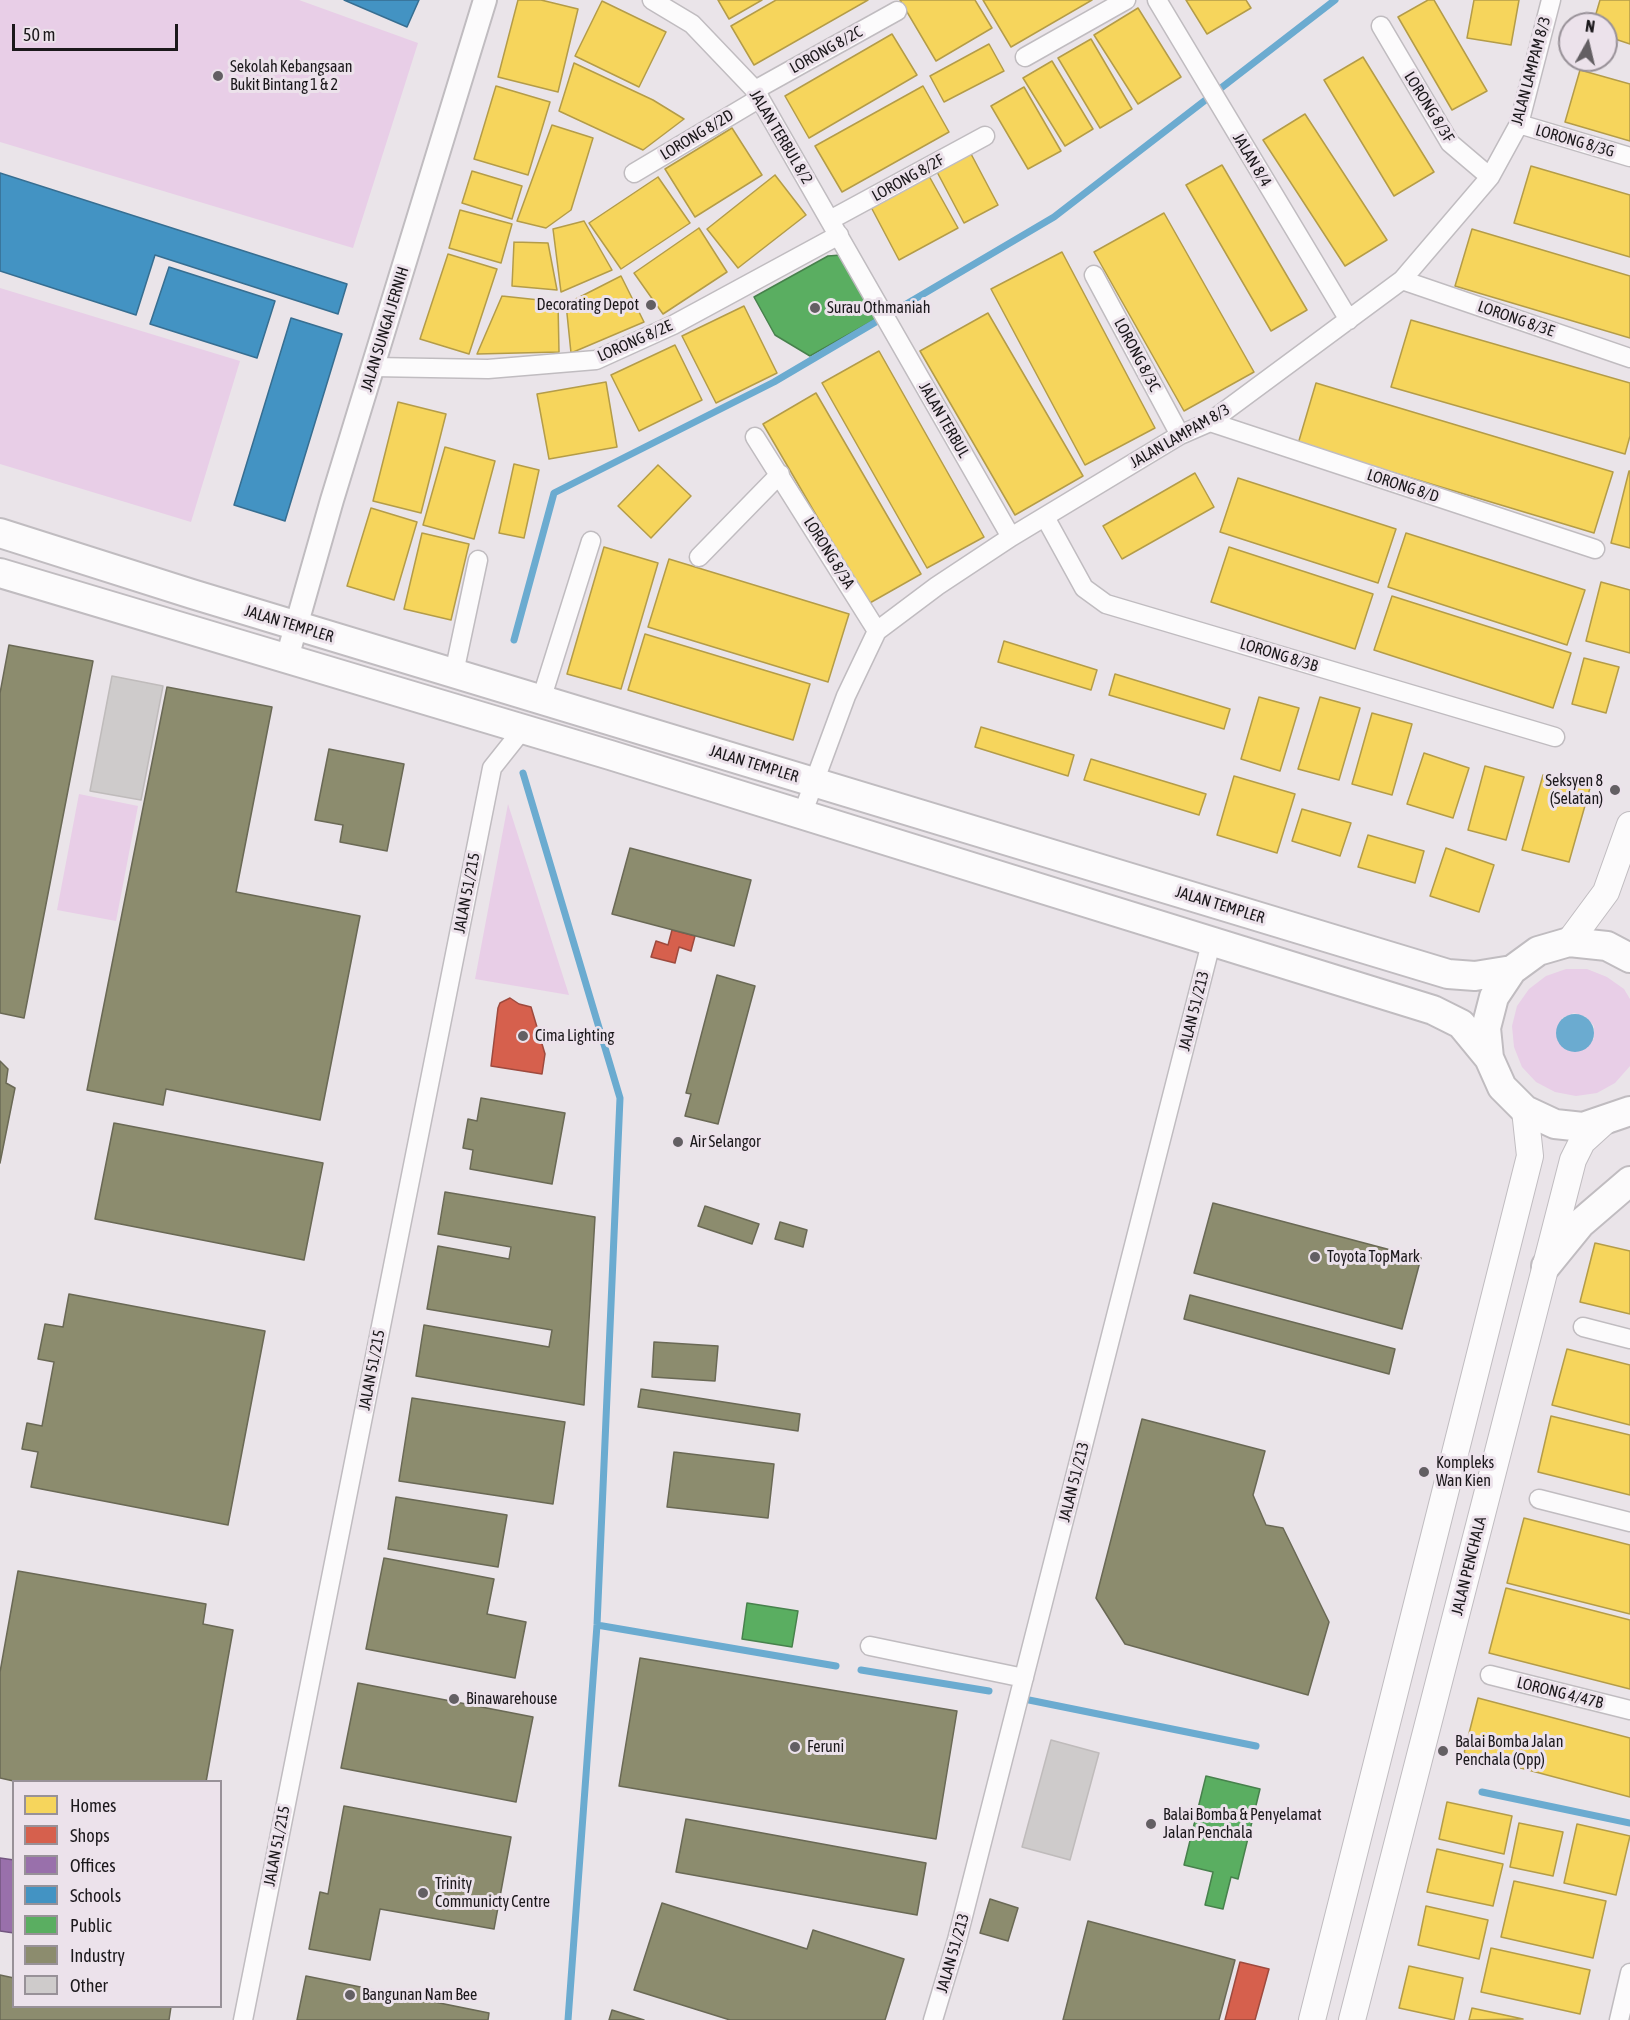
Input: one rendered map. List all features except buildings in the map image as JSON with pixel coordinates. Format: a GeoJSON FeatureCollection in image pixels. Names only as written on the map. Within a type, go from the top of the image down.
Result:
{"type":"FeatureCollection","features":[{"type":"Feature","properties":{"kind":"main road","name":"JALAN TEMPLER"},"geometry":{"type":"LineString","coordinates":[[0,533],[296,626],[1449,974],[1475,976],[1512,970]]}},
{"type":"Feature","properties":{"kind":"main road","name":"JALAN TEMPLER"},"geometry":{"type":"LineString","coordinates":[[0,573],[523,729],[1433,1010],[1461,1024],[1489,1058]]}},
{"type":"Feature","properties":{"kind":"main road"},"geometry":{"type":"LineString","coordinates":[[1569,942],[1606,892],[1630,825]]}},
{"type":"Feature","properties":{"kind":"main road"},"geometry":{"type":"LineString","coordinates":[[1630,958],[1606,946],[1569,942],[1538,951],[1512,970],[1494,997],[1486,1028],[1489,1058],[1502,1087],[1525,1110],[1555,1124],[1583,1127],[1604,1122],[1630,1111]]}},
{"type":"Feature","properties":{"kind":"main road"},"geometry":{"type":"LineString","coordinates":[[1312,2020],[1530,1156],[1525,1110]]}},
{"type":"Feature","properties":{"kind":"main road","name":"JALAN PENCHALA"},"geometry":{"type":"LineString","coordinates":[[1352,2020],[1573,1160],[1582,1142],[1604,1122]]}},
{"type":"Feature","properties":{"kind":"main road"},"geometry":{"type":"LineString","coordinates":[[1546,1266],[1581,1223],[1630,1181]]}},
{"type":"Feature","properties":{"kind":"main road"},"geometry":{"type":"LineString","coordinates":[[1350,1870],[1388,1880]]}},
{"type":"Feature","properties":{"kind":"street","name":"JALAN SUNGAI JERNIH"},"geometry":{"type":"LineString","coordinates":[[287,658],[485,0]]}},
{"type":"Feature","properties":{"kind":"street","name":"JALAN TERBUL 8/2"},"geometry":{"type":"LineString","coordinates":[[652,0],[692,24],[757,94],[877,302]]}},
{"type":"Feature","properties":{"kind":"street"},"geometry":{"type":"LineString","coordinates":[[1025,57],[1126,0]]}},
{"type":"Feature","properties":{"kind":"street","name":"JALAN 8/4"},"geometry":{"type":"LineString","coordinates":[[1157,0],[1349,320]]}},
{"type":"Feature","properties":{"kind":"street","name":"JALAN LAMPAM 8/3"},"geometry":{"type":"LineString","coordinates":[[802,815],[846,696],[877,631],[937,586],[1011,537],[1180,435],[1210,422],[1402,280],[1490,177],[1519,124],[1551,0]]}},
{"type":"Feature","properties":{"kind":"street","name":"LORONG 8/2C"},"geometry":{"type":"LineString","coordinates":[[757,94],[897,11]]}},
{"type":"Feature","properties":{"kind":"street","name":"LORONG 8/3F"},"geometry":{"type":"LineString","coordinates":[[1381,26],[1450,143],[1490,177]]}},
{"type":"Feature","properties":{"kind":"street","name":"LORONG 8/2D"},"geometry":{"type":"LineString","coordinates":[[634,173],[757,94]]}},
{"type":"Feature","properties":{"kind":"street","name":"LORONG 8/3G"},"geometry":{"type":"LineString","coordinates":[[1519,124],[1630,157]]}},
{"type":"Feature","properties":{"kind":"street","name":"LORONG 8/2F"},"geometry":{"type":"LineString","coordinates":[[835,228],[985,136]]}},
{"type":"Feature","properties":{"kind":"street","name":"LORONG 8/2E"},"geometry":{"type":"LineString","coordinates":[[373,367],[488,369],[596,360],[673,325],[835,228]]}},
{"type":"Feature","properties":{"kind":"street","name":"LORONG 8/3C"},"geometry":{"type":"LineString","coordinates":[[1094,275],[1180,435]]}},
{"type":"Feature","properties":{"kind":"street","name":"LORONG 8/3E"},"geometry":{"type":"LineString","coordinates":[[1402,280],[1630,358]]}},
{"type":"Feature","properties":{"kind":"street","name":"JALAN TERBUL"},"geometry":{"type":"LineString","coordinates":[[877,302],[1011,537]]}},
{"type":"Feature","properties":{"kind":"street","name":"LORONG 8/D"},"geometry":{"type":"LineString","coordinates":[[1210,422],[1596,549]]}},
{"type":"Feature","properties":{"kind":"street","name":"LORONG 8/3A"},"geometry":{"type":"LineString","coordinates":[[755,437],[877,631]]}},
{"type":"Feature","properties":{"kind":"street"},"geometry":{"type":"LineString","coordinates":[[699,557],[780,474]]}},
{"type":"Feature","properties":{"kind":"street","name":"LORONG 8/3B"},"geometry":{"type":"LineString","coordinates":[[1044,517],[1084,588],[1106,604],[1555,737]]}},
{"type":"Feature","properties":{"kind":"street"},"geometry":{"type":"LineString","coordinates":[[541,700],[591,541]]}},
{"type":"Feature","properties":{"kind":"street"},"geometry":{"type":"LineString","coordinates":[[454,674],[478,560]]}},
{"type":"Feature","properties":{"kind":"street","name":"JALAN 51/215"},"geometry":{"type":"LineString","coordinates":[[243,2020],[492,768],[523,729]]}},
{"type":"Feature","properties":{"kind":"street","name":"JALAN 51/213"},"geometry":{"type":"LineString","coordinates":[[933,2020],[957,1940],[1211,943]]}},
{"type":"Feature","properties":{"kind":"street"},"geometry":{"type":"LineString","coordinates":[[1583,1327],[1630,1339]]}},
{"type":"Feature","properties":{"kind":"street"},"geometry":{"type":"LineString","coordinates":[[1539,1499],[1630,1522]]}},
{"type":"Feature","properties":{"kind":"street"},"geometry":{"type":"LineString","coordinates":[[870,1646],[1024,1678]]}},
{"type":"Feature","properties":{"kind":"street","name":"LORONG 4/47B"},"geometry":{"type":"LineString","coordinates":[[1490,1675],[1630,1710]]}},
{"type":"Feature","properties":{"kind":"street"},"geometry":{"type":"LineString","coordinates":[[1618,2020],[1630,1973]]}},
{"type":"Feature","properties":{"kind":"shaded area","name":"Sekolah Kebangsaan Bukit Bintang 1 & 2"},"geometry":{"type":"Polygon","coordinates":[[[0,0],[299,0],[418,43],[353,248],[0,142],[0,0]]]}},
{"type":"Feature","properties":{"kind":"shaded area"},"geometry":{"type":"Polygon","coordinates":[[[0,288],[240,361],[191,522],[0,464],[0,288]]]}},
{"type":"Feature","properties":{"kind":"shaded area"},"geometry":{"type":"Polygon","coordinates":[[[79,794],[138,806],[116,921],[57,910],[79,794]]]}},
{"type":"Feature","properties":{"kind":"shaded area"},"geometry":{"type":"Polygon","coordinates":[[[508,804],[569,995],[475,979],[508,804]]]}},
{"type":"Feature","properties":{"kind":"shaded area"},"geometry":{"type":"Polygon","coordinates":[[[1566,969],[1587,969],[1607,977],[1624,989],[1630,999],[1630,1066],[1615,1083],[1597,1093],[1576,1096],[1555,1092],[1536,1082],[1522,1067],[1514,1047],[1512,1026],[1517,1006],[1529,989],[1546,976],[1566,969]],[[1574,1013],[1562,1018],[1587,1048],[1594,1038],[1594,1026],[1586,1017],[1574,1013]]]}},
{"type":"Feature","properties":{"kind":"water"},"geometry":{"type":"Polygon","coordinates":[[[1575,1014],[1589,1019],[1594,1033],[1589,1047],[1575,1052],[1561,1047],[1556,1033],[1561,1019],[1575,1014]]]}},
{"type":"Feature","properties":{"kind":"waterway"},"geometry":{"type":"LineString","coordinates":[[514,640],[554,493],[774,382],[1054,217],[1335,0]]}},
{"type":"Feature","properties":{"kind":"waterway"},"geometry":{"type":"LineString","coordinates":[[523,773],[620,1098],[597,1625],[568,2020]]}},
{"type":"Feature","properties":{"kind":"waterway"},"geometry":{"type":"LineString","coordinates":[[597,1625],[836,1666]]}},
{"type":"Feature","properties":{"kind":"waterway"},"geometry":{"type":"LineString","coordinates":[[861,1670],[989,1691]]}},
{"type":"Feature","properties":{"kind":"waterway"},"geometry":{"type":"LineString","coordinates":[[1024,1699],[1256,1746]]}},
{"type":"Feature","properties":{"kind":"waterway"},"geometry":{"type":"LineString","coordinates":[[1482,1792],[1630,1823]]}},
{"type":"Feature","properties":{"kind":"place","name":"Sekolah Kebangsaan Bukit Bintang 1 & 2"},"geometry":{"type":"Point","coordinates":[218,76]}},
{"type":"Feature","properties":{"kind":"place","name":"Decorating Depot"},"geometry":{"type":"Point","coordinates":[651,305]}},
{"type":"Feature","properties":{"kind":"place","name":"Surau Othmaniah"},"geometry":{"type":"Point","coordinates":[815,308]}},
{"type":"Feature","properties":{"kind":"place","name":"Seksyen 8 (Selatan)"},"geometry":{"type":"Point","coordinates":[1615,790]}},
{"type":"Feature","properties":{"kind":"place","name":"Cima Lighting"},"geometry":{"type":"Point","coordinates":[523,1036]}},
{"type":"Feature","properties":{"kind":"place","name":"Air Selangor"},"geometry":{"type":"Point","coordinates":[678,1142]}},
{"type":"Feature","properties":{"kind":"place","name":"Toyota TopMark"},"geometry":{"type":"Point","coordinates":[1315,1257]}},
{"type":"Feature","properties":{"kind":"place","name":"Kompleks Wan Kien"},"geometry":{"type":"Point","coordinates":[1424,1472]}},
{"type":"Feature","properties":{"kind":"place","name":"Binawarehouse"},"geometry":{"type":"Point","coordinates":[454,1699]}},
{"type":"Feature","properties":{"kind":"place","name":"Feruni"},"geometry":{"type":"Point","coordinates":[795,1747]}},
{"type":"Feature","properties":{"kind":"place","name":"Balai Bomba Jalan Penchala (Opp)"},"geometry":{"type":"Point","coordinates":[1443,1751]}},
{"type":"Feature","properties":{"kind":"place","name":"Balai Bomba & Penyelamat Jalan Penchala"},"geometry":{"type":"Point","coordinates":[1151,1824]}},
{"type":"Feature","properties":{"kind":"place","name":"Trinity Communicty Centre"},"geometry":{"type":"Point","coordinates":[423,1893]}},
{"type":"Feature","properties":{"kind":"place","name":"Bangunan Nam Bee"},"geometry":{"type":"Point","coordinates":[350,1995]}}]}
